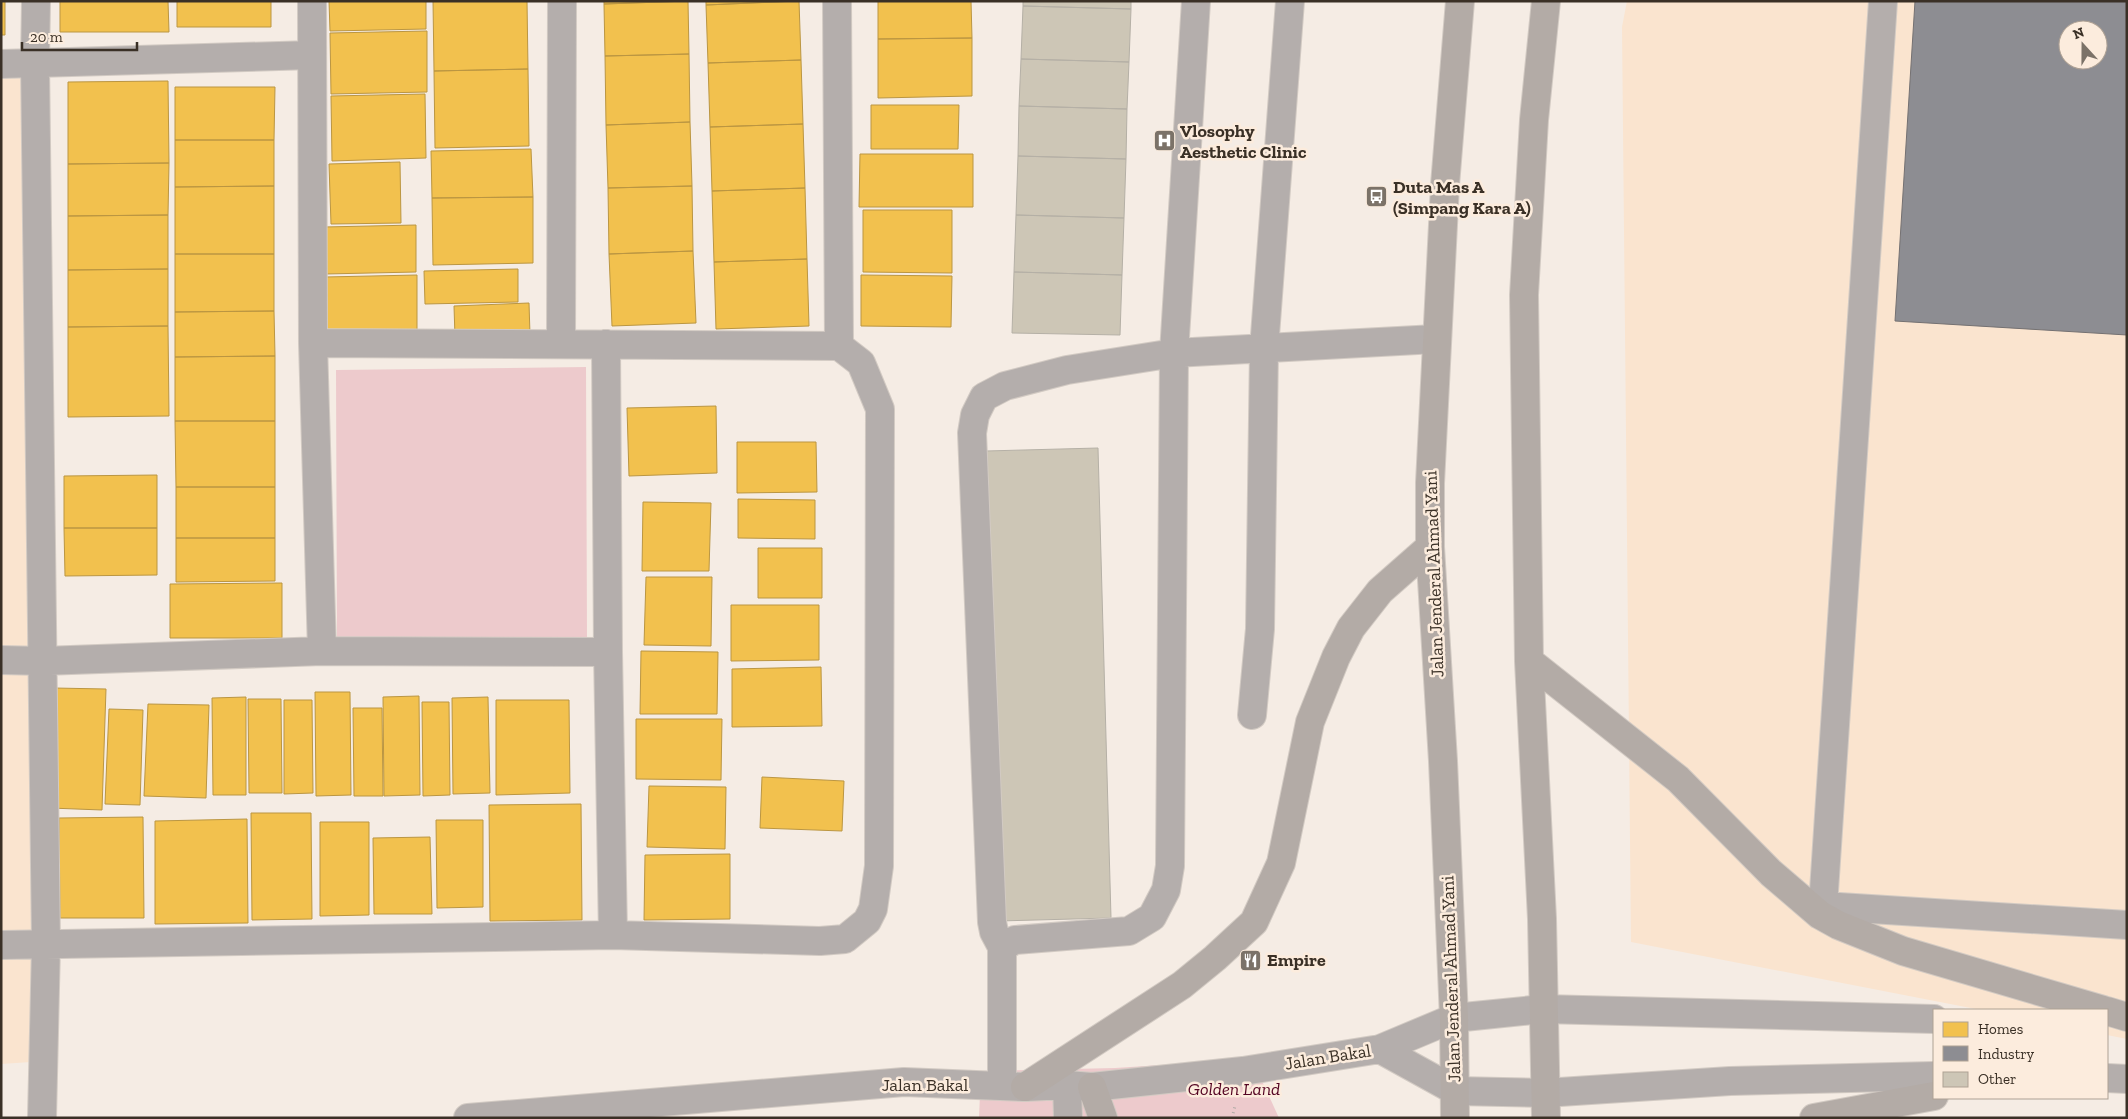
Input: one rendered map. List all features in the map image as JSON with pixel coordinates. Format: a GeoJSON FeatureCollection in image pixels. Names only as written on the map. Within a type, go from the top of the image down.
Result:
{"type":"FeatureCollection","features":[{"type":"Feature","properties":{"kind":"highway","name":"Jalan Jenderal Ahmad Yani"},"geometry":{"type":"LineString","coordinates":[[1455,1105],[1454,1018],[1443,761],[1430,547],[1430,482],[1445,185],[1460,1]]}},
{"type":"Feature","properties":{"kind":"highway"},"geometry":{"type":"LineString","coordinates":[[1545,1105],[1542,919],[1529,661],[1524,295],[1534,120],[1546,1]]}},
{"type":"Feature","properties":{"kind":"highway"},"geometry":{"type":"LineString","coordinates":[[1013,1086],[1182,984],[1216,958],[1254,922],[1281,863],[1310,722],[1336,658],[1351,628],[1380,591],[1430,547]]}},
{"type":"Feature","properties":{"kind":"highway"},"geometry":{"type":"LineString","coordinates":[[1529,661],[1678,779],[1771,873],[1820,915],[1838,925],[1903,951],[2098,1009]]}},
{"type":"Feature","properties":{"kind":"highway"},"geometry":{"type":"LineString","coordinates":[[2108,1012],[2127,1017]]}},
{"type":"Feature","properties":{"kind":"highway"},"geometry":{"type":"LineString","coordinates":[[1080,1086],[1103,1118]]}},
{"type":"Feature","properties":{"kind":"highway"},"geometry":{"type":"LineString","coordinates":[[1814,1118],[1933,1096]]}},
{"type":"Feature","properties":{"kind":"street"},"geometry":{"type":"LineString","coordinates":[[36,1],[34,63],[46,945],[42,1118]]}},
{"type":"Feature","properties":{"kind":"street"},"geometry":{"type":"LineString","coordinates":[[312,1],[313,343],[322,650]]}},
{"type":"Feature","properties":{"kind":"street"},"geometry":{"type":"LineString","coordinates":[[560,344],[562,1]]}},
{"type":"Feature","properties":{"kind":"street"},"geometry":{"type":"LineString","coordinates":[[837,1],[839,346]]}},
{"type":"Feature","properties":{"kind":"street"},"geometry":{"type":"LineString","coordinates":[[1002,947],[1015,940],[1129,932],[1152,917],[1166,890],[1170,866],[1174,353],[1196,1]]}},
{"type":"Feature","properties":{"kind":"street"},"geometry":{"type":"LineString","coordinates":[[1252,715],[1260,629],[1264,349],[1290,1]]}},
{"type":"Feature","properties":{"kind":"street"},"geometry":{"type":"LineString","coordinates":[[1884,1],[1823,906],[2127,925]]}},
{"type":"Feature","properties":{"kind":"street"},"geometry":{"type":"LineString","coordinates":[[1,64],[312,55]]}},
{"type":"Feature","properties":{"kind":"street"},"geometry":{"type":"LineString","coordinates":[[1013,1086],[1002,947],[994,932],[992,922],[972,434],[975,415],[984,397],[1005,386],[1067,370],[1174,353],[1436,339]]}},
{"type":"Feature","properties":{"kind":"street"},"geometry":{"type":"LineString","coordinates":[[1,945],[613,936],[820,941],[845,938],[868,921],[873,909],[879,866],[880,409],[861,363],[839,346],[313,343]]}},
{"type":"Feature","properties":{"kind":"street"},"geometry":{"type":"LineString","coordinates":[[606,344],[608,652],[613,936]]}},
{"type":"Feature","properties":{"kind":"street"},"geometry":{"type":"LineString","coordinates":[[1,660],[43,661],[322,650],[608,652]]}},
{"type":"Feature","properties":{"kind":"street","name":"Jalan Bakal"},"geometry":{"type":"LineString","coordinates":[[468,1118],[904,1082],[1013,1086],[1080,1086],[1243,1072],[1380,1049],[1454,1018],[1543,1009],[1933,1018]]}},
{"type":"Feature","properties":{"kind":"street"},"geometry":{"type":"LineString","coordinates":[[2108,1023],[2127,1023]]}},
{"type":"Feature","properties":{"kind":"street"},"geometry":{"type":"LineString","coordinates":[[1380,1049],[1455,1105],[1545,1105],[1730,1081],[1933,1076]]}},
{"type":"Feature","properties":{"kind":"street"},"geometry":{"type":"LineString","coordinates":[[2108,1078],[2127,1079]]}},
{"type":"Feature","properties":{"kind":"street"},"geometry":{"type":"LineString","coordinates":[[1068,1118],[1080,1086]]}},
{"type":"Feature","properties":{"kind":"shaded area"},"geometry":{"type":"Polygon","coordinates":[[[1627,1],[2127,1],[2127,1039],[2108,1035],[2108,1009],[1976,1009],[1631,942],[1622,27],[1627,1]]]}},
{"type":"Feature","properties":{"kind":"shaded area"},"geometry":{"type":"Polygon","coordinates":[[[1,63],[35,63],[46,1061],[1,1064],[1,63]]]}},
{"type":"Feature","properties":{"kind":"green space"},"geometry":{"type":"Polygon","coordinates":[[[586,367],[587,640],[337,642],[336,370],[586,367]]]}},
{"type":"Feature","properties":{"kind":"green space","name":"Golden Land"},"geometry":{"type":"Polygon","coordinates":[[[1252,1059],[1279,1118],[979,1118],[981,1071],[1115,1068],[1252,1059]]]}},
{"type":"Feature","properties":{"kind":"building: Homes"},"geometry":{"type":"Polygon","coordinates":[[[1,1],[5,1],[5,35],[1,35],[1,1]]]}},
{"type":"Feature","properties":{"kind":"building: Homes"},"geometry":{"type":"Polygon","coordinates":[[[60,1],[168,1],[169,32],[60,32],[60,1]]]}},
{"type":"Feature","properties":{"kind":"building: Homes"},"geometry":{"type":"Polygon","coordinates":[[[177,1],[271,1],[271,27],[177,27],[177,1]]]}},
{"type":"Feature","properties":{"kind":"building: Homes"},"geometry":{"type":"Polygon","coordinates":[[[329,1],[426,1],[426,29],[330,31],[329,1]]]}},
{"type":"Feature","properties":{"kind":"building: Homes"},"geometry":{"type":"Polygon","coordinates":[[[433,1],[527,1],[528,69],[434,71],[433,1]]]}},
{"type":"Feature","properties":{"kind":"building: Homes"},"geometry":{"type":"Polygon","coordinates":[[[604,1],[688,1],[604,4],[604,1]]]}},
{"type":"Feature","properties":{"kind":"building: Homes"},"geometry":{"type":"Polygon","coordinates":[[[688,1],[689,54],[605,56],[604,4],[688,1]]]}},
{"type":"Feature","properties":{"kind":"building: Homes"},"geometry":{"type":"Polygon","coordinates":[[[706,1],[795,1],[706,5],[706,1]]]}},
{"type":"Feature","properties":{"kind":"building: Homes"},"geometry":{"type":"Polygon","coordinates":[[[799,1],[801,60],[708,63],[706,5],[799,1]]]}},
{"type":"Feature","properties":{"kind":"building: Homes"},"geometry":{"type":"Polygon","coordinates":[[[878,1],[971,1],[972,38],[878,39],[878,1]]]}},
{"type":"Feature","properties":{"kind":"building: Homes"},"geometry":{"type":"Polygon","coordinates":[[[427,31],[427,92],[331,94],[330,33],[427,31]]]}},
{"type":"Feature","properties":{"kind":"building: Homes"},"geometry":{"type":"Polygon","coordinates":[[[972,38],[972,96],[878,98],[878,39],[972,38]]]}},
{"type":"Feature","properties":{"kind":"building: Homes"},"geometry":{"type":"Polygon","coordinates":[[[689,54],[690,122],[606,125],[605,56],[689,54]]]}},
{"type":"Feature","properties":{"kind":"building: Homes"},"geometry":{"type":"Polygon","coordinates":[[[801,60],[803,124],[710,127],[708,63],[801,60]]]}},
{"type":"Feature","properties":{"kind":"building: Homes"},"geometry":{"type":"Polygon","coordinates":[[[528,69],[529,146],[435,148],[434,71],[528,69]]]}},
{"type":"Feature","properties":{"kind":"building: Homes"},"geometry":{"type":"Polygon","coordinates":[[[168,81],[169,163],[68,164],[68,82],[168,81]]]}},
{"type":"Feature","properties":{"kind":"building: Homes"},"geometry":{"type":"Polygon","coordinates":[[[175,87],[275,87],[274,140],[175,140],[175,87]]]}},
{"type":"Feature","properties":{"kind":"building: Homes"},"geometry":{"type":"Polygon","coordinates":[[[425,94],[426,158],[332,161],[331,96],[425,94]]]}},
{"type":"Feature","properties":{"kind":"building: Homes"},"geometry":{"type":"Polygon","coordinates":[[[871,105],[959,105],[958,149],[871,149],[871,105]]]}},
{"type":"Feature","properties":{"kind":"building: Homes"},"geometry":{"type":"Polygon","coordinates":[[[690,122],[692,186],[608,188],[606,125],[690,122]]]}},
{"type":"Feature","properties":{"kind":"building: Homes"},"geometry":{"type":"Polygon","coordinates":[[[803,124],[805,188],[712,191],[710,127],[803,124]]]}},
{"type":"Feature","properties":{"kind":"building: Homes"},"geometry":{"type":"Polygon","coordinates":[[[175,140],[274,140],[274,186],[175,187],[175,140]]]}},
{"type":"Feature","properties":{"kind":"building: Homes"},"geometry":{"type":"Polygon","coordinates":[[[531,149],[533,197],[432,198],[431,151],[531,149]]]}},
{"type":"Feature","properties":{"kind":"building: Homes"},"geometry":{"type":"Polygon","coordinates":[[[860,154],[973,154],[973,207],[859,207],[860,154]]]}},
{"type":"Feature","properties":{"kind":"building: Homes"},"geometry":{"type":"Polygon","coordinates":[[[400,162],[401,223],[331,224],[329,164],[400,162]]]}},
{"type":"Feature","properties":{"kind":"building: Homes"},"geometry":{"type":"Polygon","coordinates":[[[169,163],[168,215],[68,216],[68,164],[169,163]]]}},
{"type":"Feature","properties":{"kind":"building: Homes"},"geometry":{"type":"Polygon","coordinates":[[[274,186],[274,254],[175,254],[175,187],[274,186]]]}},
{"type":"Feature","properties":{"kind":"building: Homes"},"geometry":{"type":"Polygon","coordinates":[[[692,186],[693,251],[609,254],[608,188],[692,186]]]}},
{"type":"Feature","properties":{"kind":"building: Homes"},"geometry":{"type":"Polygon","coordinates":[[[805,188],[807,259],[714,262],[712,191],[805,188]]]}},
{"type":"Feature","properties":{"kind":"building: Homes"},"geometry":{"type":"Polygon","coordinates":[[[533,197],[533,263],[433,265],[432,198],[533,197]]]}},
{"type":"Feature","properties":{"kind":"building: Homes"},"geometry":{"type":"Polygon","coordinates":[[[863,210],[952,210],[952,273],[863,272],[863,210]]]}},
{"type":"Feature","properties":{"kind":"building: Homes"},"geometry":{"type":"Polygon","coordinates":[[[168,215],[168,269],[68,270],[68,216],[168,215]]]}},
{"type":"Feature","properties":{"kind":"building: Homes"},"geometry":{"type":"Polygon","coordinates":[[[416,225],[416,272],[325,274],[324,227],[416,225]]]}},
{"type":"Feature","properties":{"kind":"building: Homes"},"geometry":{"type":"Polygon","coordinates":[[[693,251],[696,323],[612,326],[609,254],[693,251]]]}},
{"type":"Feature","properties":{"kind":"building: Homes"},"geometry":{"type":"Polygon","coordinates":[[[175,254],[274,254],[274,311],[175,312],[175,254]]]}},
{"type":"Feature","properties":{"kind":"building: Homes"},"geometry":{"type":"Polygon","coordinates":[[[807,259],[809,326],[716,329],[714,262],[807,259]]]}},
{"type":"Feature","properties":{"kind":"building: Homes"},"geometry":{"type":"Polygon","coordinates":[[[168,269],[168,326],[68,327],[68,270],[168,269]]]}},
{"type":"Feature","properties":{"kind":"building: Homes"},"geometry":{"type":"Polygon","coordinates":[[[518,269],[518,302],[425,304],[424,271],[518,269]]]}},
{"type":"Feature","properties":{"kind":"building: Homes"},"geometry":{"type":"Polygon","coordinates":[[[417,275],[417,331],[326,332],[325,277],[417,275]]]}},
{"type":"Feature","properties":{"kind":"building: Homes"},"geometry":{"type":"Polygon","coordinates":[[[861,275],[952,276],[951,327],[861,326],[861,275]]]}},
{"type":"Feature","properties":{"kind":"building: Homes"},"geometry":{"type":"Polygon","coordinates":[[[529,303],[530,335],[455,337],[454,306],[529,303]]]}},
{"type":"Feature","properties":{"kind":"building: Homes"},"geometry":{"type":"Polygon","coordinates":[[[274,311],[275,356],[175,357],[175,312],[274,311]]]}},
{"type":"Feature","properties":{"kind":"building: Homes"},"geometry":{"type":"Polygon","coordinates":[[[168,326],[169,416],[68,417],[68,327],[168,326]]]}},
{"type":"Feature","properties":{"kind":"building: Homes"},"geometry":{"type":"Polygon","coordinates":[[[275,356],[275,421],[175,421],[175,357],[275,356]]]}},
{"type":"Feature","properties":{"kind":"building: Homes"},"geometry":{"type":"Polygon","coordinates":[[[716,406],[717,473],[629,476],[627,408],[716,406]]]}},
{"type":"Feature","properties":{"kind":"building: Homes"},"geometry":{"type":"Polygon","coordinates":[[[175,421],[275,421],[275,487],[176,487],[175,421]]]}},
{"type":"Feature","properties":{"kind":"building: Homes"},"geometry":{"type":"Polygon","coordinates":[[[737,442],[816,442],[817,492],[737,493],[737,442]]]}},
{"type":"Feature","properties":{"kind":"building: Homes"},"geometry":{"type":"Polygon","coordinates":[[[157,475],[157,528],[64,528],[64,476],[157,475]]]}},
{"type":"Feature","properties":{"kind":"building: Homes"},"geometry":{"type":"Polygon","coordinates":[[[176,487],[275,487],[275,538],[176,538],[176,487]]]}},
{"type":"Feature","properties":{"kind":"building: Homes"},"geometry":{"type":"Polygon","coordinates":[[[738,499],[815,500],[815,539],[738,538],[738,499]]]}},
{"type":"Feature","properties":{"kind":"building: Homes"},"geometry":{"type":"Polygon","coordinates":[[[643,502],[711,503],[709,571],[642,571],[643,502]]]}},
{"type":"Feature","properties":{"kind":"building: Homes"},"geometry":{"type":"Polygon","coordinates":[[[64,528],[157,528],[157,575],[65,576],[64,528]]]}},
{"type":"Feature","properties":{"kind":"building: Homes"},"geometry":{"type":"Polygon","coordinates":[[[176,538],[275,538],[275,581],[176,582],[176,538]]]}},
{"type":"Feature","properties":{"kind":"building: Homes"},"geometry":{"type":"Polygon","coordinates":[[[758,548],[822,548],[822,598],[758,598],[758,548]]]}},
{"type":"Feature","properties":{"kind":"building: Homes"},"geometry":{"type":"Polygon","coordinates":[[[646,577],[712,577],[711,646],[644,645],[646,577]]]}},
{"type":"Feature","properties":{"kind":"building: Homes"},"geometry":{"type":"Polygon","coordinates":[[[282,583],[282,638],[170,638],[170,584],[282,583]]]}},
{"type":"Feature","properties":{"kind":"building: Homes"},"geometry":{"type":"Polygon","coordinates":[[[731,605],[819,605],[819,660],[731,661],[731,605]]]}},
{"type":"Feature","properties":{"kind":"building: Homes"},"geometry":{"type":"Polygon","coordinates":[[[641,651],[718,652],[717,714],[640,714],[641,651]]]}},
{"type":"Feature","properties":{"kind":"building: Homes"},"geometry":{"type":"Polygon","coordinates":[[[821,667],[822,726],[732,727],[732,669],[821,667]]]}},
{"type":"Feature","properties":{"kind":"building: Homes"},"geometry":{"type":"Polygon","coordinates":[[[54,688],[106,689],[102,810],[50,808],[54,688]]]}},
{"type":"Feature","properties":{"kind":"building: Homes"},"geometry":{"type":"Polygon","coordinates":[[[315,692],[350,692],[351,795],[316,796],[315,692]]]}},
{"type":"Feature","properties":{"kind":"building: Homes"},"geometry":{"type":"Polygon","coordinates":[[[419,696],[420,795],[384,796],[383,697],[419,696]]]}},
{"type":"Feature","properties":{"kind":"building: Homes"},"geometry":{"type":"Polygon","coordinates":[[[246,697],[246,795],[213,795],[212,698],[246,697]]]}},
{"type":"Feature","properties":{"kind":"building: Homes"},"geometry":{"type":"Polygon","coordinates":[[[488,697],[490,793],[453,794],[452,698],[488,697]]]}},
{"type":"Feature","properties":{"kind":"building: Homes"},"geometry":{"type":"Polygon","coordinates":[[[248,699],[281,699],[282,793],[249,793],[248,699]]]}},
{"type":"Feature","properties":{"kind":"building: Homes"},"geometry":{"type":"Polygon","coordinates":[[[284,700],[312,700],[313,793],[284,794],[284,700]]]}},
{"type":"Feature","properties":{"kind":"building: Homes"},"geometry":{"type":"Polygon","coordinates":[[[496,700],[569,700],[570,793],[496,795],[496,700]]]}},
{"type":"Feature","properties":{"kind":"building: Homes"},"geometry":{"type":"Polygon","coordinates":[[[422,702],[449,702],[450,795],[423,796],[422,702]]]}},
{"type":"Feature","properties":{"kind":"building: Homes"},"geometry":{"type":"Polygon","coordinates":[[[148,704],[209,705],[206,798],[144,796],[148,704]]]}},
{"type":"Feature","properties":{"kind":"building: Homes"},"geometry":{"type":"Polygon","coordinates":[[[353,708],[382,708],[383,796],[354,796],[353,708]]]}},
{"type":"Feature","properties":{"kind":"building: Homes"},"geometry":{"type":"Polygon","coordinates":[[[109,709],[143,710],[140,805],[105,804],[109,709]]]}},
{"type":"Feature","properties":{"kind":"building: Homes"},"geometry":{"type":"Polygon","coordinates":[[[636,719],[722,719],[721,780],[636,779],[636,719]]]}},
{"type":"Feature","properties":{"kind":"building: Homes"},"geometry":{"type":"Polygon","coordinates":[[[762,777],[844,781],[842,831],[760,828],[762,777]]]}},
{"type":"Feature","properties":{"kind":"building: Homes"},"geometry":{"type":"Polygon","coordinates":[[[649,786],[726,787],[725,849],[647,847],[649,786]]]}},
{"type":"Feature","properties":{"kind":"building: Homes"},"geometry":{"type":"Polygon","coordinates":[[[581,804],[582,920],[490,921],[489,805],[581,804]]]}},
{"type":"Feature","properties":{"kind":"building: Homes"},"geometry":{"type":"Polygon","coordinates":[[[251,813],[311,813],[312,919],[252,920],[251,813]]]}},
{"type":"Feature","properties":{"kind":"building: Homes"},"geometry":{"type":"Polygon","coordinates":[[[143,817],[144,918],[60,918],[59,818],[143,817]]]}},
{"type":"Feature","properties":{"kind":"building: Homes"},"geometry":{"type":"Polygon","coordinates":[[[247,819],[248,923],[155,924],[155,821],[247,819]]]}},
{"type":"Feature","properties":{"kind":"building: Homes"},"geometry":{"type":"Polygon","coordinates":[[[436,820],[483,820],[483,907],[437,908],[436,820]]]}},
{"type":"Feature","properties":{"kind":"building: Homes"},"geometry":{"type":"Polygon","coordinates":[[[320,822],[369,822],[369,915],[320,916],[320,822]]]}},
{"type":"Feature","properties":{"kind":"building: Homes"},"geometry":{"type":"Polygon","coordinates":[[[430,837],[432,914],[374,914],[373,838],[430,837]]]}},
{"type":"Feature","properties":{"kind":"building: Homes"},"geometry":{"type":"Polygon","coordinates":[[[730,854],[730,919],[644,920],[645,855],[730,854]]]}},
{"type":"Feature","properties":{"kind":"building: Industry"},"geometry":{"type":"Polygon","coordinates":[[[1915,1],[2127,1],[2127,335],[1895,321],[1915,1]]]}},
{"type":"Feature","properties":{"kind":"building: Other"},"geometry":{"type":"Polygon","coordinates":[[[1023,1],[1131,1],[1131,9],[1023,6],[1023,1]]]}},
{"type":"Feature","properties":{"kind":"building: Other"},"geometry":{"type":"Polygon","coordinates":[[[1023,6],[1131,9],[1129,62],[1021,59],[1023,6]]]}},
{"type":"Feature","properties":{"kind":"building: Other"},"geometry":{"type":"Polygon","coordinates":[[[1021,59],[1129,62],[1127,109],[1019,106],[1021,59]]]}},
{"type":"Feature","properties":{"kind":"building: Other"},"geometry":{"type":"Polygon","coordinates":[[[1019,106],[1127,109],[1126,159],[1018,156],[1019,106]]]}},
{"type":"Feature","properties":{"kind":"building: Other"},"geometry":{"type":"Polygon","coordinates":[[[1018,156],[1126,159],[1124,218],[1016,215],[1018,156]]]}},
{"type":"Feature","properties":{"kind":"building: Other"},"geometry":{"type":"Polygon","coordinates":[[[1016,215],[1124,218],[1122,275],[1014,272],[1016,215]]]}},
{"type":"Feature","properties":{"kind":"building: Other"},"geometry":{"type":"Polygon","coordinates":[[[1014,272],[1122,275],[1120,335],[1012,333],[1014,272]]]}},
{"type":"Feature","properties":{"kind":"building: Other"},"geometry":{"type":"Polygon","coordinates":[[[1098,448],[1111,918],[999,921],[986,451],[1098,448]]]}},
{"type":"Feature","properties":{"kind":"place","name":"Vlosophy Aesthetic Clinic"},"geometry":{"type":"Point","coordinates":[1164,141]}},
{"type":"Feature","properties":{"kind":"place","name":"Duta Mas A (Simpang Kara A)"},"geometry":{"type":"Point","coordinates":[1377,197]}},
{"type":"Feature","properties":{"kind":"place","name":"Empire"},"geometry":{"type":"Point","coordinates":[1251,960]}}]}
